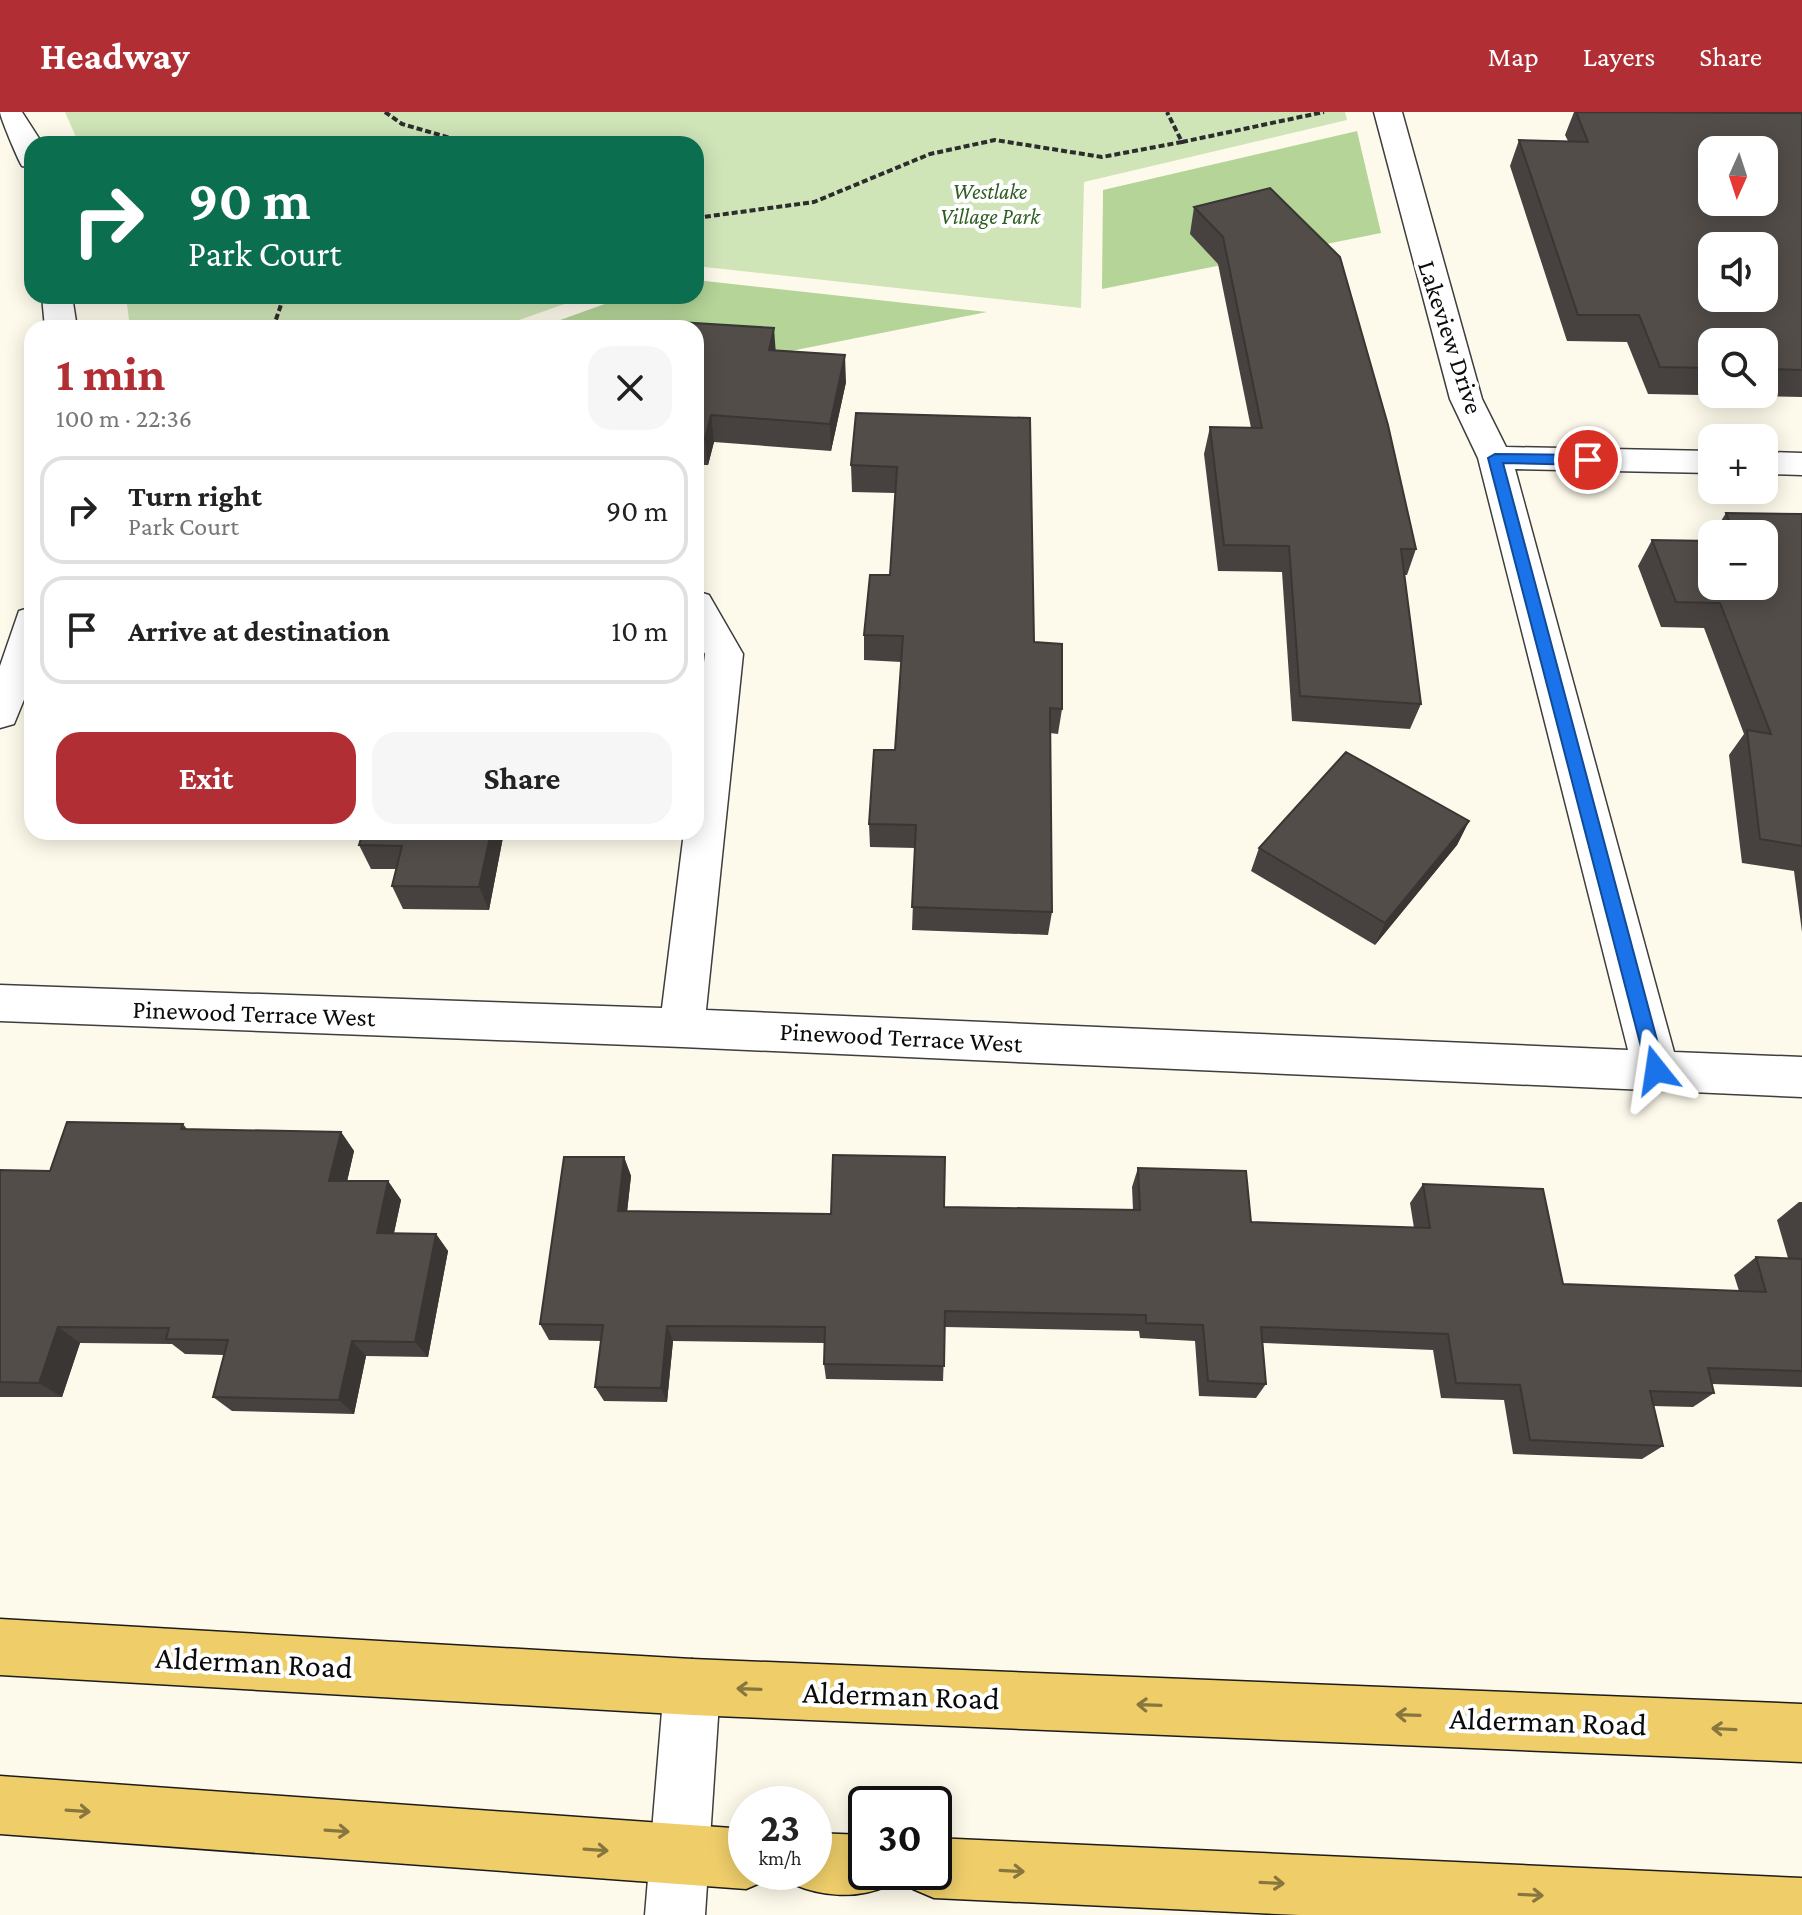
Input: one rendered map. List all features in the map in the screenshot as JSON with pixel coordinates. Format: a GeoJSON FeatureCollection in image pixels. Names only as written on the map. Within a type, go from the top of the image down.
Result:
{"type":"FeatureCollection","features":[{"type":"Feature","properties":{"kind":"main road","name":"Alderman Road"},"geometry":{"type":"LineString","coordinates":[[0,1647],[692,1687],[1802,1733]]}},
{"type":"Feature","properties":{"kind":"main road"},"geometry":{"type":"LineString","coordinates":[[0,1805],[728,1858]]}},
{"type":"Feature","properties":{"kind":"main road"},"geometry":{"type":"LineString","coordinates":[[952,1869],[1802,1908]]}},
{"type":"Feature","properties":{"kind":"street"},"geometry":{"type":"LineString","coordinates":[[8,112],[24,137]]}},
{"type":"Feature","properties":{"kind":"street","name":"Lakeview Drive"},"geometry":{"type":"LineString","coordinates":[[1388,112],[1466,399],[1495,458],[1656,1070]]}},
{"type":"Feature","properties":{"kind":"street"},"geometry":{"type":"LineString","coordinates":[[1495,458],[1698,462]]}},
{"type":"Feature","properties":{"kind":"street"},"geometry":{"type":"LineString","coordinates":[[1778,463],[1802,464]]}},
{"type":"Feature","properties":{"kind":"street"},"geometry":{"type":"LineString","coordinates":[[704,618],[724,654],[704,832]]}},
{"type":"Feature","properties":{"kind":"street"},"geometry":{"type":"LineString","coordinates":[[0,714],[24,652]]}},
{"type":"Feature","properties":{"kind":"street"},"geometry":{"type":"LineString","coordinates":[[682,1028],[703,840]]}},
{"type":"Feature","properties":{"kind":"street","name":"Pinewood Terrace West"},"geometry":{"type":"LineString","coordinates":[[0,1003],[682,1028],[1802,1077]]}},
{"type":"Feature","properties":{"kind":"street"},"geometry":{"type":"LineString","coordinates":[[675,1915],[692,1687]]}},
{"type":"Feature","properties":{"kind":"path"},"geometry":{"type":"LineString","coordinates":[[385,112],[402,124],[443,136]]}},
{"type":"Feature","properties":{"kind":"path"},"geometry":{"type":"LineString","coordinates":[[1167,112],[1182,142]]}},
{"type":"Feature","properties":{"kind":"path"},"geometry":{"type":"LineString","coordinates":[[704,217],[814,202],[930,154],[995,140],[1102,157],[1324,112]]}},
{"type":"Feature","properties":{"kind":"green space","name":"Westlake Village Park"},"geometry":{"type":"Polygon","coordinates":[[[65,112],[1345,112],[1347,120],[1084,182],[1081,308],[704,267],[704,136],[76,136],[65,112]]]}},
{"type":"Feature","properties":{"kind":"green space"},"geometry":{"type":"Polygon","coordinates":[[[1357,131],[1381,233],[1102,289],[1103,190],[1357,131]]]}},
{"type":"Feature","properties":{"kind":"green space"},"geometry":{"type":"Polygon","coordinates":[[[704,281],[987,312],[704,368],[704,320],[560,320],[605,304],[704,304],[704,281]]]}},
{"type":"Feature","properties":{"kind":"green space"},"geometry":{"type":"Polygon","coordinates":[[[127,304],[564,304],[520,320],[129,320],[127,304]]]}},
{"type":"Feature","properties":{"kind":"building"},"geometry":{"type":"Polygon","coordinates":[[[1576,112],[1802,113],[1802,370],[1778,369],[1778,328],[1698,328],[1698,368],[1660,367],[1639,315],[1578,315],[1519,140],[1588,142],[1576,112]]]}},
{"type":"Feature","properties":{"kind":"building"},"geometry":{"type":"Polygon","coordinates":[[[1270,188],[1340,257],[1388,425],[1416,549],[1401,549],[1421,704],[1300,696],[1289,546],[1224,545],[1210,427],[1262,428],[1223,237],[1194,207],[1270,188]]]}},
{"type":"Feature","properties":{"kind":"building"},"geometry":{"type":"Polygon","coordinates":[[[704,324],[774,328],[769,350],[845,355],[830,424],[711,415],[705,439],[704,324]]]}},
{"type":"Feature","properties":{"kind":"building"},"geometry":{"type":"Polygon","coordinates":[[[856,413],[1030,418],[1034,642],[1062,644],[1062,709],[1050,708],[1052,912],[912,907],[916,825],[869,824],[874,750],[895,750],[903,636],[864,635],[870,575],[890,575],[897,467],[851,465],[856,413]]]}},
{"type":"Feature","properties":{"kind":"building"},"geometry":{"type":"Polygon","coordinates":[[[1726,513],[1802,514],[1802,846],[1760,839],[1747,730],[1771,734],[1720,603],[1676,602],[1652,540],[1698,541],[1698,600],[1778,600],[1778,520],[1729,520],[1726,513]]]}},
{"type":"Feature","properties":{"kind":"building"},"geometry":{"type":"Polygon","coordinates":[[[1346,752],[1469,821],[1385,923],[1259,848],[1346,752]]]}},
{"type":"Feature","properties":{"kind":"building"},"geometry":{"type":"Polygon","coordinates":[[[361,840],[489,840],[479,887],[392,886],[402,846],[359,845],[361,840]]]}},
{"type":"Feature","properties":{"kind":"building"},"geometry":{"type":"Polygon","coordinates":[[[67,1122],[183,1124],[181,1129],[341,1132],[329,1181],[388,1181],[377,1233],[436,1234],[415,1342],[352,1341],[339,1400],[213,1397],[228,1340],[166,1339],[169,1328],[58,1327],[39,1383],[0,1382],[0,1170],[50,1171],[67,1122]]]}},
{"type":"Feature","properties":{"kind":"building"},"geometry":{"type":"Polygon","coordinates":[[[833,1155],[945,1157],[944,1207],[1140,1210],[1138,1168],[1246,1171],[1251,1222],[1430,1228],[1423,1184],[1543,1189],[1563,1284],[1766,1292],[1756,1257],[1802,1259],[1802,1371],[1708,1368],[1714,1393],[1650,1391],[1663,1446],[1530,1440],[1520,1385],[1456,1383],[1448,1334],[1261,1327],[1266,1384],[1208,1381],[1203,1325],[1146,1323],[1146,1315],[945,1311],[944,1366],[824,1364],[825,1327],[667,1326],[661,1388],[595,1387],[603,1325],[540,1324],[564,1157],[624,1157],[618,1211],[831,1214],[833,1155]]]}},
{"type":"Feature","properties":{"kind":"route"},"geometry":{"type":"LineString","coordinates":[[1588,460],[1495,458],[1526,586],[1656,1070]]}}]}
